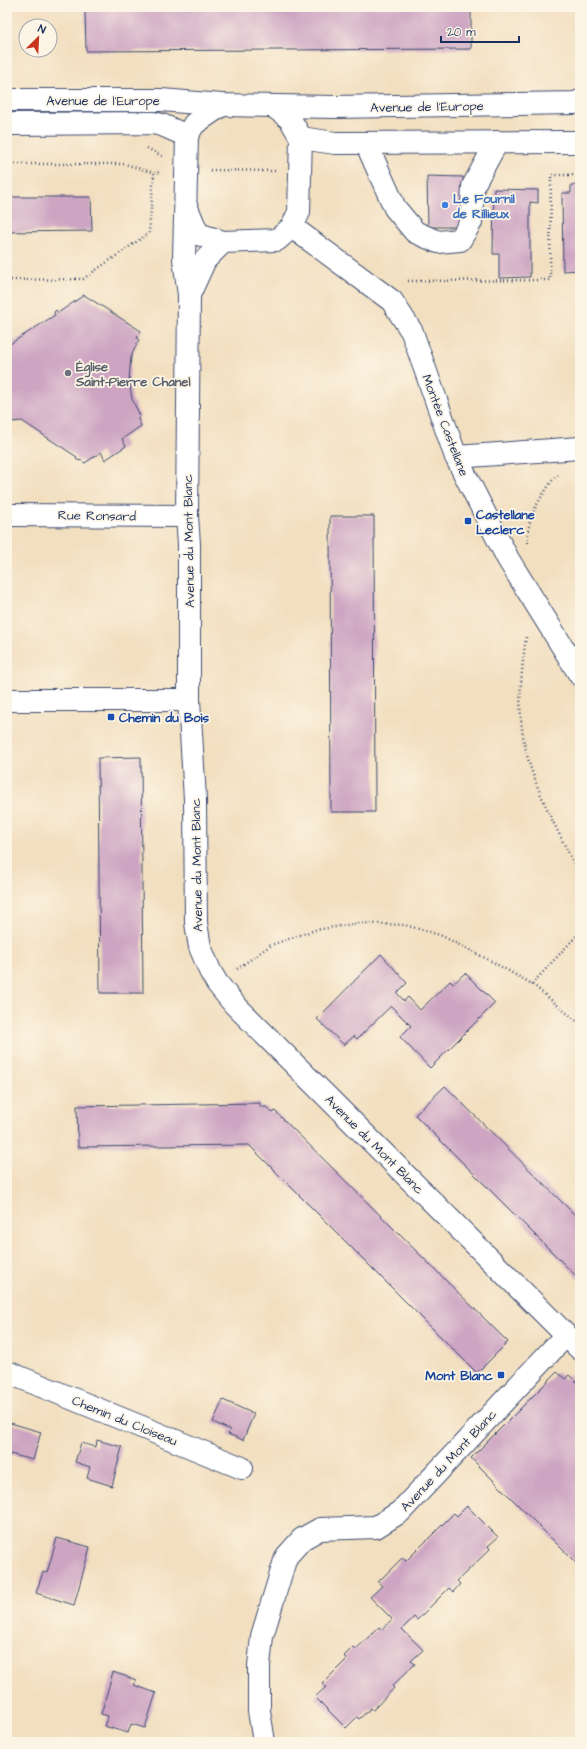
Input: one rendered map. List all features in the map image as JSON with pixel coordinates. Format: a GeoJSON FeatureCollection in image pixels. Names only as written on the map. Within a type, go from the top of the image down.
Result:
{"type":"FeatureCollection","features":[{"type":"Feature","properties":{"kind":"street","name":"Avenue de l'Europe"},"geometry":{"type":"LineString","coordinates":[[7,100],[162,100],[222,105],[334,108],[567,104],[580,101]]}},
{"type":"Feature","properties":{"kind":"street"},"geometry":{"type":"LineString","coordinates":[[187,136],[194,124],[222,105]]}},
{"type":"Feature","properties":{"kind":"street"},"geometry":{"type":"LineString","coordinates":[[185,205],[198,234],[223,242],[277,240],[292,227],[299,212],[301,138],[290,119],[273,106]]}},
{"type":"Feature","properties":{"kind":"street","name":"Avenue de l'Europe"},"geometry":{"type":"LineString","coordinates":[[7,124],[153,123],[187,136]]}},
{"type":"Feature","properties":{"kind":"street","name":"Avenue du Mont Blanc"},"geometry":{"type":"LineString","coordinates":[[187,136],[184,259],[189,295],[187,516],[189,544],[189,700],[195,799],[196,923],[200,947],[210,971],[217,983],[234,1004],[573,1342],[400,1512],[376,1527],[320,1529],[302,1539],[286,1557],[262,1636],[259,1666],[259,1711],[264,1742]]}},
{"type":"Feature","properties":{"kind":"street"},"geometry":{"type":"LineString","coordinates":[[301,138],[335,143],[580,142]]}},
{"type":"Feature","properties":{"kind":"street"},"geometry":{"type":"LineString","coordinates":[[366,143],[395,208],[415,232],[438,242],[460,240],[471,222],[473,186],[497,142]]}},
{"type":"Feature","properties":{"kind":"street","name":"Montée Castellane"},"geometry":{"type":"LineString","coordinates":[[292,227],[392,301],[412,332],[456,458],[508,559],[580,675]]}},
{"type":"Feature","properties":{"kind":"street","name":"Avenue du Mont Blanc"},"geometry":{"type":"LineString","coordinates":[[189,295],[205,260],[223,242]]}},
{"type":"Feature","properties":{"kind":"street"},"geometry":{"type":"LineString","coordinates":[[456,458],[580,448]]}},
{"type":"Feature","properties":{"kind":"street","name":"Rue Ronsard"},"geometry":{"type":"LineString","coordinates":[[7,514],[187,516]]}},
{"type":"Feature","properties":{"kind":"street"},"geometry":{"type":"LineString","coordinates":[[7,700],[189,700]]}},
{"type":"Feature","properties":{"kind":"street","name":"Chemin du Cloiseau"},"geometry":{"type":"LineString","coordinates":[[7,1372],[242,1468]]}},
{"type":"Feature","properties":{"kind":"path"},"geometry":{"type":"LineString","coordinates":[[7,164],[126,164],[154,173],[186,170],[299,171]]}},
{"type":"Feature","properties":{"kind":"path"},"geometry":{"type":"LineString","coordinates":[[7,280],[83,278],[149,233],[154,173]]}},
{"type":"Feature","properties":{"kind":"path"},"geometry":{"type":"LineString","coordinates":[[408,281],[550,280],[551,175],[580,175]]}},
{"type":"Feature","properties":{"kind":"path"},"geometry":{"type":"LineString","coordinates":[[528,548],[527,533],[534,506],[554,478],[560,475]]}},
{"type":"Feature","properties":{"kind":"path"},"geometry":{"type":"LineString","coordinates":[[528,629],[520,684],[522,729],[535,783],[580,876]]}},
{"type":"Feature","properties":{"kind":"path"},"geometry":{"type":"LineString","coordinates":[[217,983],[271,945],[315,930],[360,923],[405,925],[440,935],[532,984],[580,1024]]}},
{"type":"Feature","properties":{"kind":"path"},"geometry":{"type":"LineString","coordinates":[[532,984],[580,932]]}},
{"type":"Feature","properties":{"kind":"building"},"geometry":{"type":"Polygon","coordinates":[[[54,7],[471,7],[471,49],[86,51],[85,9],[54,7]]]}},
{"type":"Feature","properties":{"kind":"building"},"geometry":{"type":"Polygon","coordinates":[[[427,176],[463,177],[463,227],[428,227],[427,176]]]}},
{"type":"Feature","properties":{"kind":"building"},"geometry":{"type":"Polygon","coordinates":[[[571,185],[580,185],[580,270],[563,271],[562,193],[571,193],[571,185]]]}},
{"type":"Feature","properties":{"kind":"building"},"geometry":{"type":"Polygon","coordinates":[[[494,189],[538,190],[538,203],[530,202],[530,277],[499,278],[499,254],[493,254],[494,189]]]}},
{"type":"Feature","properties":{"kind":"building"},"geometry":{"type":"Polygon","coordinates":[[[7,197],[91,197],[92,231],[7,232],[7,197]]]}},
{"type":"Feature","properties":{"kind":"building","name":"Église Saint-Pierre Chanel"},"geometry":{"type":"Polygon","coordinates":[[[84,295],[141,331],[137,338],[139,339],[131,357],[129,380],[132,399],[140,416],[138,419],[141,426],[122,439],[126,446],[105,460],[101,452],[85,463],[76,459],[77,457],[22,421],[12,422],[10,427],[7,425],[7,346],[55,315],[54,312],[56,310],[58,313],[84,295]]]}},
{"type":"Feature","properties":{"kind":"building"},"geometry":{"type":"Polygon","coordinates":[[[330,516],[374,516],[375,812],[331,812],[330,516]]]}},
{"type":"Feature","properties":{"kind":"building"},"geometry":{"type":"Polygon","coordinates":[[[141,757],[143,993],[100,993],[98,758],[141,757]]]}},
{"type":"Feature","properties":{"kind":"building"},"geometry":{"type":"Polygon","coordinates":[[[381,954],[407,983],[397,993],[404,1001],[408,997],[420,1010],[450,981],[453,984],[465,973],[495,1003],[430,1068],[400,1037],[411,1026],[391,1006],[357,1039],[354,1036],[344,1045],[317,1019],[381,954]]]}},
{"type":"Feature","properties":{"kind":"building"},"geometry":{"type":"Polygon","coordinates":[[[445,1086],[580,1220],[580,1280],[415,1115],[445,1086]]]}},
{"type":"Feature","properties":{"kind":"building"},"geometry":{"type":"Polygon","coordinates":[[[260,1103],[260,1107],[266,1107],[273,1113],[275,1111],[508,1342],[477,1373],[249,1145],[78,1147],[77,1106],[260,1103]]]}},
{"type":"Feature","properties":{"kind":"building"},"geometry":{"type":"Polygon","coordinates":[[[557,1372],[565,1379],[569,1375],[580,1386],[580,1567],[471,1458],[557,1372]]]}},
{"type":"Feature","properties":{"kind":"building"},"geometry":{"type":"Polygon","coordinates":[[[223,1400],[254,1414],[243,1440],[228,1434],[230,1430],[213,1422],[223,1400]]]}},
{"type":"Feature","properties":{"kind":"building"},"geometry":{"type":"Polygon","coordinates":[[[7,1422],[41,1432],[33,1460],[10,1454],[7,1463],[7,1422]]]}},
{"type":"Feature","properties":{"kind":"building"},"geometry":{"type":"Polygon","coordinates":[[[97,1440],[122,1447],[112,1486],[87,1478],[90,1467],[75,1462],[81,1443],[96,1447],[97,1440]]]}},
{"type":"Feature","properties":{"kind":"building"},"geometry":{"type":"Polygon","coordinates":[[[467,1506],[498,1537],[488,1546],[490,1549],[457,1581],[460,1584],[453,1592],[449,1588],[417,1620],[414,1617],[402,1629],[423,1650],[411,1661],[415,1664],[392,1686],[394,1688],[373,1710],[371,1708],[359,1719],[357,1717],[346,1728],[315,1697],[326,1687],[322,1684],[347,1659],[344,1656],[353,1647],[355,1650],[379,1627],[382,1630],[392,1619],[370,1597],[382,1586],[378,1582],[402,1558],[406,1561],[454,1513],[457,1516],[467,1506]]]}},
{"type":"Feature","properties":{"kind":"building"},"geometry":{"type":"Polygon","coordinates":[[[57,1538],[90,1547],[74,1605],[36,1593],[43,1572],[47,1573],[57,1538]]]}},
{"type":"Feature","properties":{"kind":"building"},"geometry":{"type":"Polygon","coordinates":[[[113,1672],[136,1680],[134,1685],[156,1693],[145,1728],[131,1724],[128,1733],[104,1726],[108,1716],[101,1714],[113,1672]]]}},
{"type":"Feature","properties":{"kind":"place","name":"Le Fournil de Rillieux"},"geometry":{"type":"Point","coordinates":[445,205]}},
{"type":"Feature","properties":{"kind":"place","name":"Église Saint-Pierre Chanel"},"geometry":{"type":"Point","coordinates":[68,373]}},
{"type":"Feature","properties":{"kind":"place","name":"Castellane Leclerc"},"geometry":{"type":"Point","coordinates":[468,521]}},
{"type":"Feature","properties":{"kind":"place","name":"Chemin du Bois"},"geometry":{"type":"Point","coordinates":[111,717]}},
{"type":"Feature","properties":{"kind":"place","name":"Mont Blanc"},"geometry":{"type":"Point","coordinates":[501,1375]}}]}
